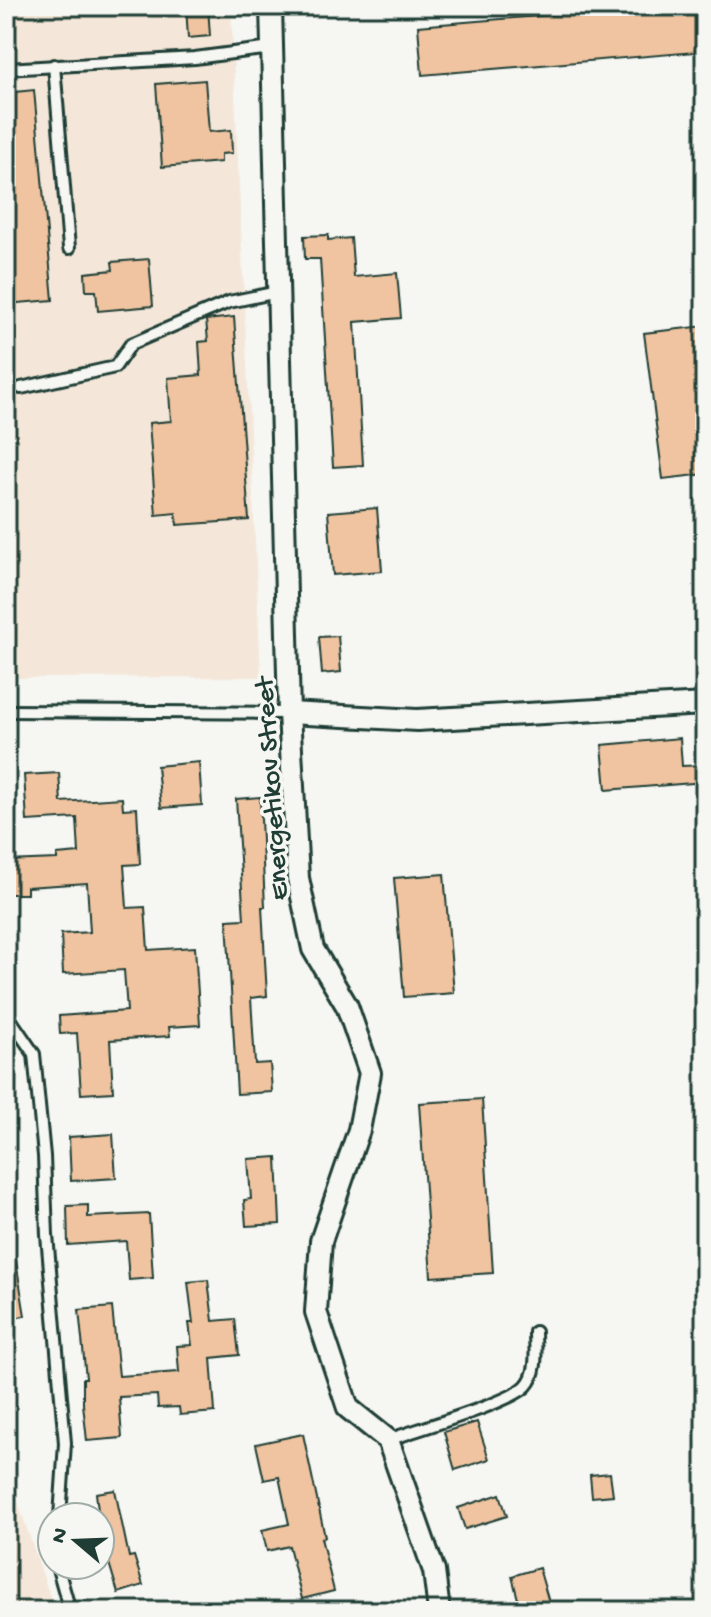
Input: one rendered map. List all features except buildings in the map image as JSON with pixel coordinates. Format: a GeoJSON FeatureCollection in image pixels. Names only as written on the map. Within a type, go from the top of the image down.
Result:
{"type":"FeatureCollection","features":[{"type":"Feature","properties":{"kind":"street","name":"Energetikov Street"},"geometry":{"type":"LineString","coordinates":[[271,6],[289,713],[298,878],[313,949],[347,1006],[370,1073],[359,1130],[321,1241],[316,1312],[348,1408],[388,1440]]}},
{"type":"Feature","properties":{"kind":"street"},"geometry":{"type":"LineString","coordinates":[[289,713],[417,720],[705,704]]}},
{"type":"Feature","properties":{"kind":"street"},"geometry":{"type":"LineString","coordinates":[[388,1440],[434,1571],[439,1611]]}},
{"type":"Feature","properties":{"kind":"lane"},"geometry":{"type":"LineString","coordinates":[[6,69],[195,58],[271,48]]}},
{"type":"Feature","properties":{"kind":"lane"},"geometry":{"type":"LineString","coordinates":[[54,65],[69,248]]}},
{"type":"Feature","properties":{"kind":"lane"},"geometry":{"type":"LineString","coordinates":[[21,388],[115,367],[131,344],[229,302],[278,292]]}},
{"type":"Feature","properties":{"kind":"lane"},"geometry":{"type":"LineString","coordinates":[[6,711],[289,713]]}},
{"type":"Feature","properties":{"kind":"lane"},"geometry":{"type":"LineString","coordinates":[[6,1013],[34,1054],[65,1443],[61,1501]]}},
{"type":"Feature","properties":{"kind":"lane"},"geometry":{"type":"LineString","coordinates":[[388,1440],[509,1397],[527,1385],[535,1366],[535,1332]]}},
{"type":"Feature","properties":{"kind":"lane"},"geometry":{"type":"LineString","coordinates":[[62,1581],[70,1611]]}},
{"type":"Feature","properties":{"kind":"shaded area"},"geometry":{"type":"Polygon","coordinates":[[[6,6],[231,6],[261,677],[6,678],[6,6]]]}},
{"type":"Feature","properties":{"kind":"shaded area"},"geometry":{"type":"Polygon","coordinates":[[[6,1467],[36,1555],[36,1581],[45,1581],[55,1611],[6,1611],[6,1467]]]}}]}
